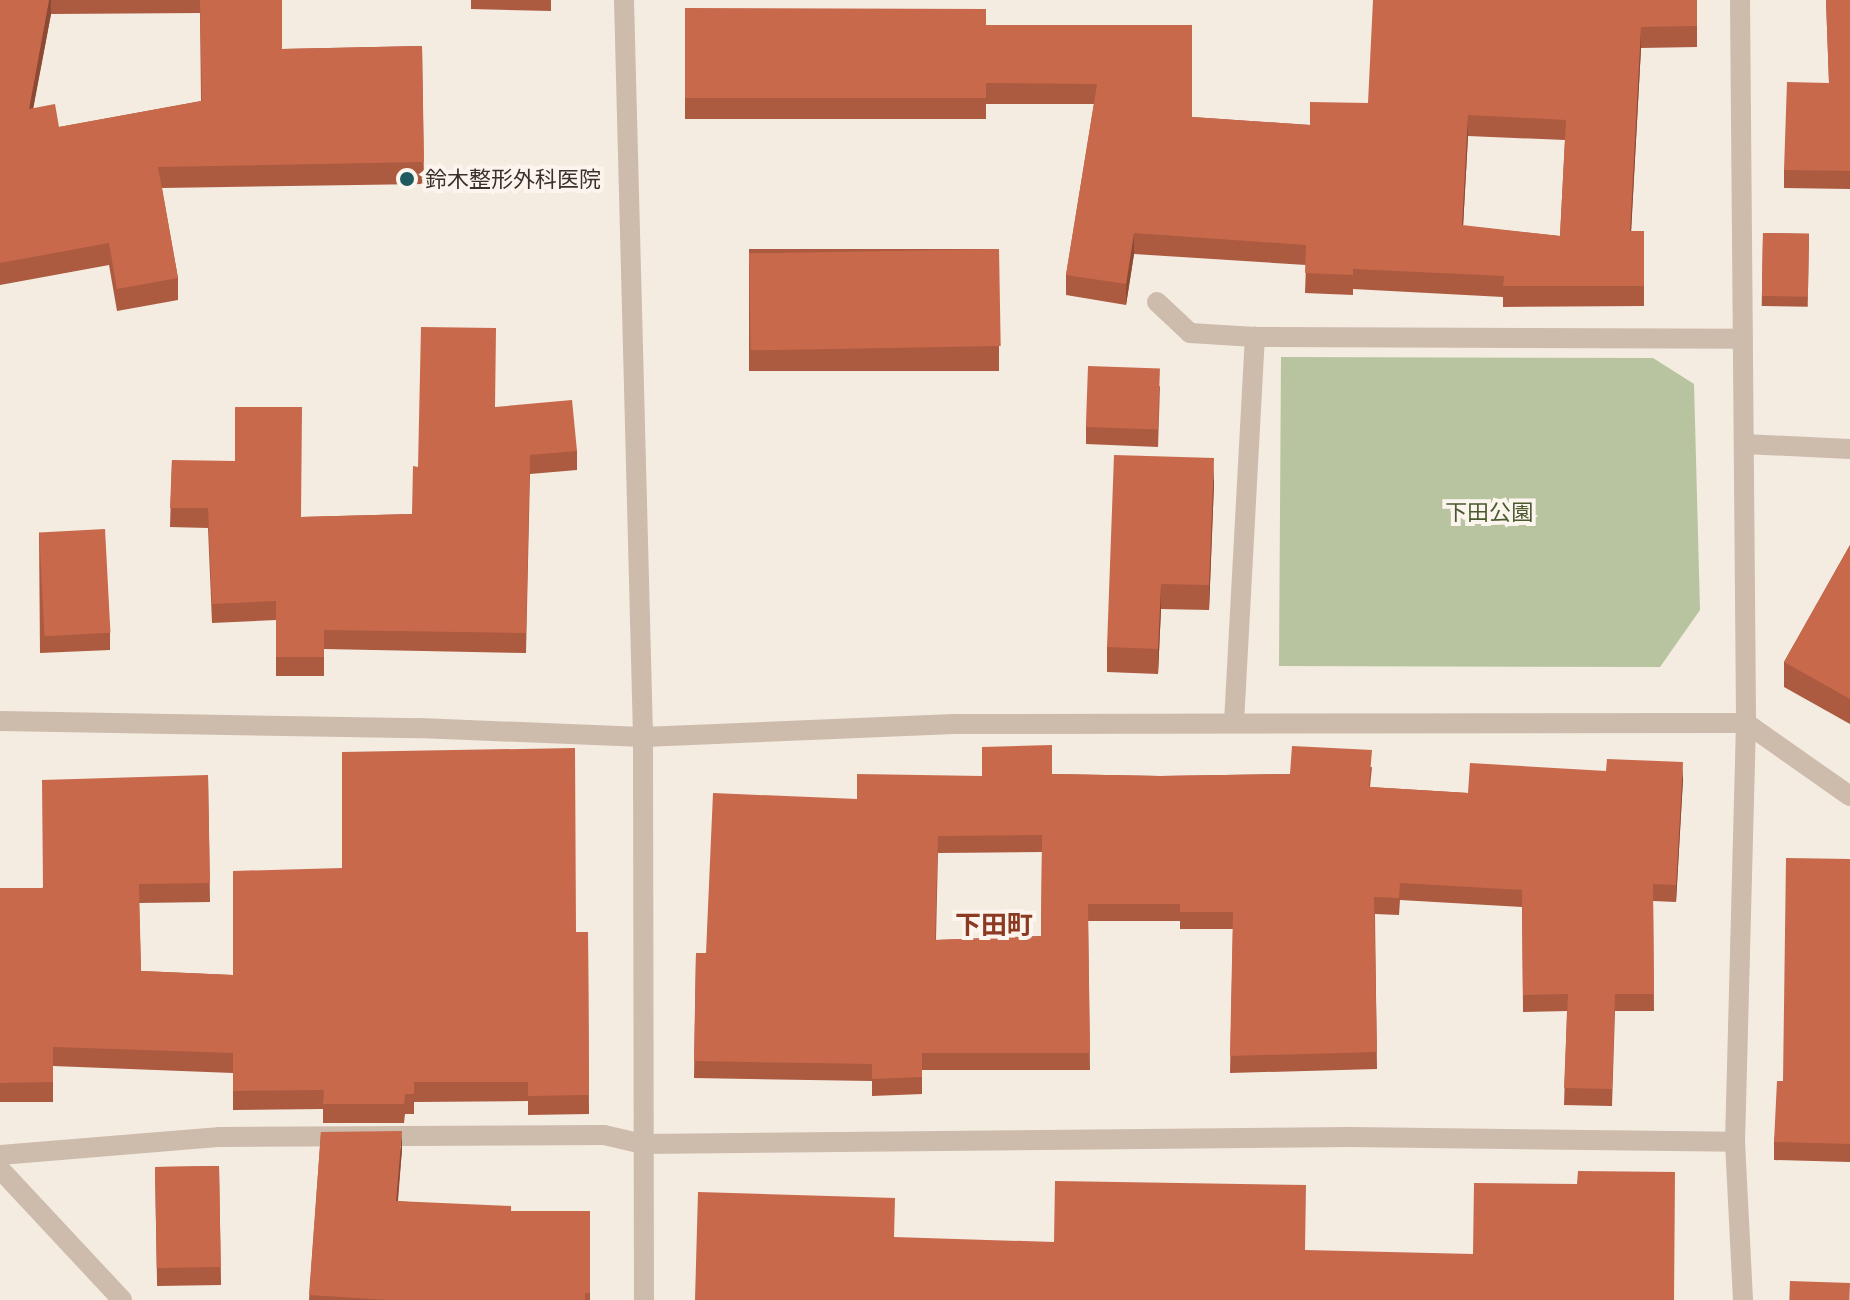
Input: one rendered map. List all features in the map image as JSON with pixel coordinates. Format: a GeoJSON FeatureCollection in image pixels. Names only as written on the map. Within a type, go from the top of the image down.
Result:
{"type":"FeatureCollection","features":[{"type":"Feature","properties":{"kind":"street"},"geometry":{"type":"LineString","coordinates":[[624,0],[643,737],[644,1300]]}},
{"type":"Feature","properties":{"kind":"street"},"geometry":{"type":"LineString","coordinates":[[1740,0],[1746,723],[1735,1142],[1743,1300]]}},
{"type":"Feature","properties":{"kind":"street"},"geometry":{"type":"LineString","coordinates":[[1157,302],[1190,333],[1255,337],[1743,339]]}},
{"type":"Feature","properties":{"kind":"street"},"geometry":{"type":"LineString","coordinates":[[1234,723],[1255,337]]}},
{"type":"Feature","properties":{"kind":"street"},"geometry":{"type":"LineString","coordinates":[[1744,444],[1850,449]]}},
{"type":"Feature","properties":{"kind":"street"},"geometry":{"type":"LineString","coordinates":[[0,721],[419,728],[643,737],[954,724],[1746,723],[1850,796]]}},
{"type":"Feature","properties":{"kind":"street"},"geometry":{"type":"LineString","coordinates":[[0,1155],[220,1137],[604,1135],[643,1144],[1350,1137],[1735,1142]]}},
{"type":"Feature","properties":{"kind":"street"},"geometry":{"type":"LineString","coordinates":[[0,1169],[122,1300]]}},
{"type":"Feature","properties":{"kind":"green space","name":"下田公園"},"geometry":{"type":"Polygon","coordinates":[[[1281,357],[1653,358],[1694,384],[1700,610],[1660,667],[1279,666],[1281,357]]]}},
{"type":"Feature","properties":{"kind":"building"},"geometry":{"type":"Polygon","coordinates":[[[0,0],[49,0],[29,109],[55,104],[59,127],[202,101],[200,0],[282,0],[282,49],[422,46],[424,162],[158,167],[178,278],[117,289],[109,243],[0,263],[0,0]]]}},
{"type":"Feature","properties":{"kind":"building"},"geometry":{"type":"Polygon","coordinates":[[[1373,0],[1697,0],[1697,26],[1641,27],[1630,231],[1644,231],[1644,286],[1503,286],[1504,276],[1353,269],[1353,275],[1305,273],[1306,245],[1134,233],[1126,284],[1066,275],[1097,84],[986,83],[986,98],[685,98],[685,8],[986,9],[986,25],[1192,25],[1192,117],[1310,125],[1310,102],[1368,103],[1373,0]],[[1468,115],[1462,225],[1560,236],[1566,120],[1468,115]]]}},
{"type":"Feature","properties":{"kind":"building"},"geometry":{"type":"Polygon","coordinates":[[[1826,0],[1850,0],[1850,171],[1784,170],[1787,82],[1829,83],[1826,0]]]}},
{"type":"Feature","properties":{"kind":"building"},"geometry":{"type":"Polygon","coordinates":[[[1763,233],[1809,234],[1808,297],[1762,296],[1763,233]]]}},
{"type":"Feature","properties":{"kind":"building"},"geometry":{"type":"Polygon","coordinates":[[[999,249],[1001,346],[751,350],[749,253],[999,249]]]}},
{"type":"Feature","properties":{"kind":"building"},"geometry":{"type":"Polygon","coordinates":[[[421,327],[496,328],[495,407],[572,400],[577,451],[530,455],[526,633],[324,630],[324,657],[276,657],[276,601],[212,604],[208,508],[170,508],[172,460],[235,461],[235,407],[302,407],[301,517],[412,514],[413,466],[418,467],[421,327]]]}},
{"type":"Feature","properties":{"kind":"building"},"geometry":{"type":"Polygon","coordinates":[[[1088,366],[1160,369],[1158,429],[1086,427],[1088,366]]]}},
{"type":"Feature","properties":{"kind":"building"},"geometry":{"type":"Polygon","coordinates":[[[1114,455],[1214,458],[1209,585],[1161,584],[1158,649],[1107,647],[1114,455]]]}},
{"type":"Feature","properties":{"kind":"building"},"geometry":{"type":"Polygon","coordinates":[[[105,529],[110,633],[45,636],[39,532],[105,529]]]}},
{"type":"Feature","properties":{"kind":"building"},"geometry":{"type":"Polygon","coordinates":[[[1850,545],[1850,699],[1784,662],[1850,545]]]}},
{"type":"Feature","properties":{"kind":"building"},"geometry":{"type":"Polygon","coordinates":[[[1052,745],[1052,774],[1160,776],[1290,774],[1292,746],[1372,750],[1369,787],[1468,793],[1470,763],[1606,771],[1607,759],[1683,762],[1676,885],[1653,884],[1654,994],[1615,994],[1612,1089],[1564,1088],[1568,994],[1523,995],[1522,890],[1400,883],[1399,898],[1374,897],[1377,1052],[1230,1056],[1233,912],[1180,912],[1180,904],[1088,904],[1090,1053],[922,1053],[922,1077],[872,1079],[872,1064],[694,1061],[696,953],[706,953],[713,793],[857,799],[857,774],[982,776],[982,747],[1052,745]],[[1042,835],[938,836],[935,940],[1041,936],[1042,835]]]}},
{"type":"Feature","properties":{"kind":"building"},"geometry":{"type":"Polygon","coordinates":[[[575,748],[576,932],[588,932],[589,1095],[528,1096],[528,1082],[414,1082],[414,1094],[405,1094],[404,1104],[323,1104],[324,1090],[233,1091],[233,1053],[53,1047],[53,1082],[0,1083],[0,888],[43,888],[42,780],[208,775],[210,883],[139,884],[141,971],[233,975],[233,871],[342,868],[342,752],[575,748]]]}},
{"type":"Feature","properties":{"kind":"building"},"geometry":{"type":"Polygon","coordinates":[[[1786,858],[1850,859],[1850,1144],[1774,1142],[1777,1081],[1783,1081],[1786,858]]]}},
{"type":"Feature","properties":{"kind":"building"},"geometry":{"type":"Polygon","coordinates":[[[402,1131],[396,1201],[511,1206],[511,1211],[590,1211],[590,1293],[585,1293],[585,1300],[389,1300],[309,1295],[321,1132],[402,1131]]]}},
{"type":"Feature","properties":{"kind":"building"},"geometry":{"type":"Polygon","coordinates":[[[219,1166],[221,1267],[157,1268],[155,1167],[219,1166]]]}},
{"type":"Feature","properties":{"kind":"building"},"geometry":{"type":"Polygon","coordinates":[[[1578,1171],[1675,1172],[1674,1300],[695,1300],[698,1192],[895,1198],[894,1237],[1054,1242],[1055,1181],[1306,1185],[1305,1250],[1473,1254],[1474,1183],[1577,1184],[1578,1171]]]}},
{"type":"Feature","properties":{"kind":"building"},"geometry":{"type":"Polygon","coordinates":[[[1790,1281],[1850,1283],[1849,1300],[1789,1300],[1790,1281]]]}},
{"type":"Feature","properties":{"kind":"place","name":"鈴木整形外科医院"},"geometry":{"type":"Point","coordinates":[407,179]}},
{"type":"Feature","properties":{"kind":"district","name":"下田町"},"geometry":{"type":"Point","coordinates":[994,925]}}]}
